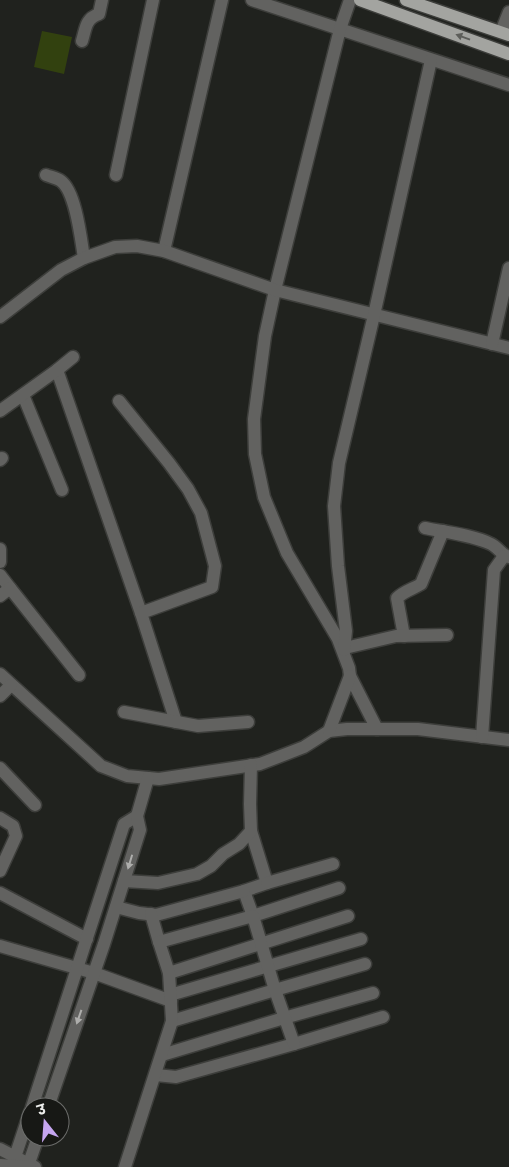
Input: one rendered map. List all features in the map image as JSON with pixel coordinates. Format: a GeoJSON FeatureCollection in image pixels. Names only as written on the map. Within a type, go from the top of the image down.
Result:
{"type":"FeatureCollection","features":[{"type":"Feature","properties":{"kind":"main road"},"geometry":{"type":"LineString","coordinates":[[360,0],[509,54]]}},
{"type":"Feature","properties":{"kind":"main road"},"geometry":{"type":"LineString","coordinates":[[406,0],[505,34]]}},
{"type":"Feature","properties":{"kind":"street"},"geometry":{"type":"LineString","coordinates":[[82,41],[88,20],[99,14],[102,0]]}},
{"type":"Feature","properties":{"kind":"street"},"geometry":{"type":"LineString","coordinates":[[116,175],[153,0]]}},
{"type":"Feature","properties":{"kind":"street"},"geometry":{"type":"LineString","coordinates":[[164,251],[222,0]]}},
{"type":"Feature","properties":{"kind":"street"},"geometry":{"type":"LineString","coordinates":[[252,0],[509,85]]}},
{"type":"Feature","properties":{"kind":"street"},"geometry":{"type":"LineString","coordinates":[[350,0],[340,30],[265,336],[254,419],[255,454],[264,497],[287,553],[338,639],[344,651],[350,676],[378,729]]}},
{"type":"Feature","properties":{"kind":"street"},"geometry":{"type":"LineString","coordinates":[[505,34],[509,12]]}},
{"type":"Feature","properties":{"kind":"street"},"geometry":{"type":"LineString","coordinates":[[344,651],[346,630],[338,566],[334,506],[339,463],[431,60]]}},
{"type":"Feature","properties":{"kind":"street"},"geometry":{"type":"LineString","coordinates":[[46,175],[62,181],[70,194],[75,208],[84,258]]}},
{"type":"Feature","properties":{"kind":"street"},"geometry":{"type":"LineString","coordinates":[[0,317],[61,270],[84,258],[115,247],[137,246],[164,251],[275,290],[509,348]]}},
{"type":"Feature","properties":{"kind":"street"},"geometry":{"type":"LineString","coordinates":[[492,344],[509,268]]}},
{"type":"Feature","properties":{"kind":"street"},"geometry":{"type":"LineString","coordinates":[[0,411],[73,357]]}},
{"type":"Feature","properties":{"kind":"street"},"geometry":{"type":"LineString","coordinates":[[57,370],[141,613],[176,722]]}},
{"type":"Feature","properties":{"kind":"street"},"geometry":{"type":"LineString","coordinates":[[23,395],[62,490]]}},
{"type":"Feature","properties":{"kind":"street"},"geometry":{"type":"LineString","coordinates":[[119,401],[188,489],[201,513],[215,566],[212,587],[141,613]]}},
{"type":"Feature","properties":{"kind":"street"},"geometry":{"type":"LineString","coordinates":[[425,528],[490,543],[506,556],[494,570],[482,737]]}},
{"type":"Feature","properties":{"kind":"street"},"geometry":{"type":"LineString","coordinates":[[404,636],[397,598],[421,584],[442,531]]}},
{"type":"Feature","properties":{"kind":"street"},"geometry":{"type":"LineString","coordinates":[[0,549],[0,562]]}},
{"type":"Feature","properties":{"kind":"street"},"geometry":{"type":"LineString","coordinates":[[0,575],[5,592],[79,675]]}},
{"type":"Feature","properties":{"kind":"street"},"geometry":{"type":"LineString","coordinates":[[344,651],[396,636],[448,635]]}},
{"type":"Feature","properties":{"kind":"street"},"geometry":{"type":"LineString","coordinates":[[0,674],[101,766],[127,776],[159,779],[260,764],[304,747],[330,731],[347,728],[418,728],[509,740]]}},
{"type":"Feature","properties":{"kind":"street"},"geometry":{"type":"LineString","coordinates":[[330,731],[350,676]]}},
{"type":"Feature","properties":{"kind":"street"},"geometry":{"type":"LineString","coordinates":[[0,696],[11,684]]}},
{"type":"Feature","properties":{"kind":"street"},"geometry":{"type":"LineString","coordinates":[[124,712],[198,726],[248,722]]}},
{"type":"Feature","properties":{"kind":"street"},"geometry":{"type":"LineString","coordinates":[[251,765],[251,831],[267,883]]}},
{"type":"Feature","properties":{"kind":"street"},"geometry":{"type":"LineString","coordinates":[[0,768],[35,805]]}},
{"type":"Feature","properties":{"kind":"street"},"geometry":{"type":"LineString","coordinates":[[51,1097],[140,830],[137,816],[148,778]]}},
{"type":"Feature","properties":{"kind":"street"},"geometry":{"type":"LineString","coordinates":[[35,1097],[124,824],[137,816]]}},
{"type":"Feature","properties":{"kind":"street"},"geometry":{"type":"LineString","coordinates":[[0,818],[13,826],[16,836],[0,872]]}},
{"type":"Feature","properties":{"kind":"street"},"geometry":{"type":"LineString","coordinates":[[124,881],[158,883],[197,874],[211,866],[223,854],[239,844],[251,831]]}},
{"type":"Feature","properties":{"kind":"street"},"geometry":{"type":"LineString","coordinates":[[116,907],[156,915],[333,864]]}},
{"type":"Feature","properties":{"kind":"street"},"geometry":{"type":"LineString","coordinates":[[159,942],[252,916],[339,888]]}},
{"type":"Feature","properties":{"kind":"street"},"geometry":{"type":"LineString","coordinates":[[244,891],[294,1044]]}},
{"type":"Feature","properties":{"kind":"street"},"geometry":{"type":"LineString","coordinates":[[0,894],[87,939]]}},
{"type":"Feature","properties":{"kind":"street"},"geometry":{"type":"LineString","coordinates":[[125,1167],[172,1021],[169,973],[151,914]]}},
{"type":"Feature","properties":{"kind":"street"},"geometry":{"type":"LineString","coordinates":[[169,973],[348,916]]}},
{"type":"Feature","properties":{"kind":"street"},"geometry":{"type":"LineString","coordinates":[[0,946],[78,968],[170,998],[361,938]]}},
{"type":"Feature","properties":{"kind":"street"},"geometry":{"type":"LineString","coordinates":[[172,1021],[365,964]]}},
{"type":"Feature","properties":{"kind":"street"},"geometry":{"type":"LineString","coordinates":[[162,1055],[373,993]]}},
{"type":"Feature","properties":{"kind":"street"},"geometry":{"type":"LineString","coordinates":[[156,1075],[176,1077],[383,1017]]}},
{"type":"Feature","properties":{"kind":"street"},"geometry":{"type":"LineString","coordinates":[[15,1157],[20,1142]]}},
{"type":"Feature","properties":{"kind":"street"},"geometry":{"type":"LineString","coordinates":[[29,1166],[35,1147]]}},
{"type":"Feature","properties":{"kind":"street"},"geometry":{"type":"LineString","coordinates":[[0,1149],[29,1166]]}},
{"type":"Feature","properties":{"kind":"street"},"geometry":{"type":"LineString","coordinates":[[0,1164],[29,1166]]}},
{"type":"Feature","properties":{"kind":"building"},"geometry":{"type":"Polygon","coordinates":[[[42,31],[72,37],[64,74],[34,67],[42,31]]]}}]}
